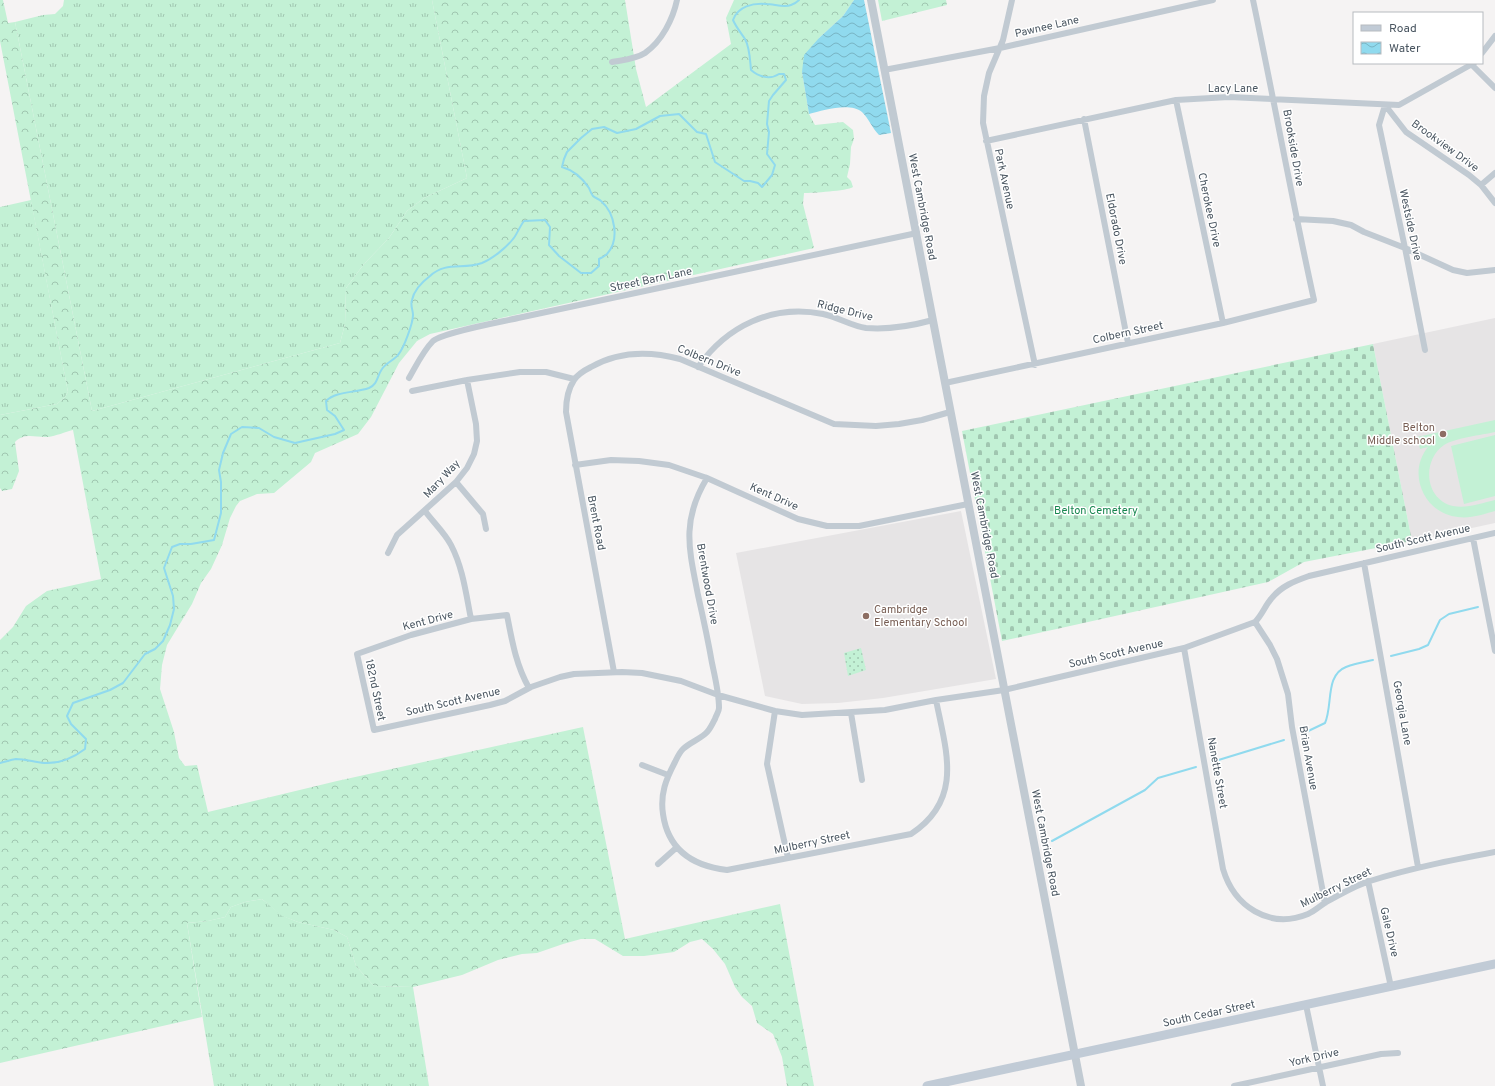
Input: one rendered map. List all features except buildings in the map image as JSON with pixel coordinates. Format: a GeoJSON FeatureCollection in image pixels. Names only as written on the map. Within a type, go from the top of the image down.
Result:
{"type":"FeatureCollection","features":[{"type":"Feature","properties":{"kind":"main road","name":"South Cedar Street"},"geometry":{"type":"LineString","coordinates":[[927,1086],[1495,964]]}},
{"type":"Feature","properties":{"kind":"street"},"geometry":{"type":"LineString","coordinates":[[612,62],[634,58],[645,53],[664,33],[671,20],[677,0]]}},
{"type":"Feature","properties":{"kind":"street","name":"West Cambridge Road"},"geometry":{"type":"LineString","coordinates":[[871,0],[1081,1086]]}},
{"type":"Feature","properties":{"kind":"street","name":"Park Avenue"},"geometry":{"type":"LineString","coordinates":[[1012,0],[1003,40],[989,73],[984,96],[982,123],[1035,364]]}},
{"type":"Feature","properties":{"kind":"street","name":"Pawnee Lane"},"geometry":{"type":"LineString","coordinates":[[884,70],[1000,48],[1213,0]]}},
{"type":"Feature","properties":{"kind":"street","name":"Brookside Drive"},"geometry":{"type":"LineString","coordinates":[[1253,0],[1274,99],[1296,219],[1314,300]]}},
{"type":"Feature","properties":{"kind":"street"},"geometry":{"type":"LineString","coordinates":[[1483,52],[1495,36]]}},
{"type":"Feature","properties":{"kind":"street"},"geometry":{"type":"LineString","coordinates":[[1473,64],[1495,88]]}},
{"type":"Feature","properties":{"kind":"street","name":"Lacy Lane"},"geometry":{"type":"LineString","coordinates":[[986,141],[1176,100],[1229,97],[1399,105],[1473,64]]}},
{"type":"Feature","properties":{"kind":"street","name":"Cherokee Drive"},"geometry":{"type":"LineString","coordinates":[[1176,100],[1223,323]]}},
{"type":"Feature","properties":{"kind":"street","name":"Brookview Drive"},"geometry":{"type":"LineString","coordinates":[[1385,105],[1406,132],[1482,185],[1495,202]]}},
{"type":"Feature","properties":{"kind":"street","name":"Westside Drive"},"geometry":{"type":"LineString","coordinates":[[1385,105],[1379,125],[1425,350]]}},
{"type":"Feature","properties":{"kind":"street","name":"Eldorado Drive"},"geometry":{"type":"LineString","coordinates":[[1084,120],[1128,343]]}},
{"type":"Feature","properties":{"kind":"street"},"geometry":{"type":"LineString","coordinates":[[1482,185],[1495,173]]}},
{"type":"Feature","properties":{"kind":"street"},"geometry":{"type":"LineString","coordinates":[[1296,219],[1333,221],[1351,225],[1453,270],[1467,273],[1495,270]]}},
{"type":"Feature","properties":{"kind":"street","name":"Street Barn Lane"},"geometry":{"type":"LineString","coordinates":[[409,378],[434,340],[452,334],[917,233]]}},
{"type":"Feature","properties":{"kind":"street","name":"Colbern Street"},"geometry":{"type":"LineString","coordinates":[[945,383],[1223,323],[1314,300]]}},
{"type":"Feature","properties":{"kind":"street","name":"Ridge Drive"},"geometry":{"type":"LineString","coordinates":[[698,367],[715,346],[738,328],[766,316],[780,313],[802,312],[823,314],[852,325],[884,329],[913,326],[933,320]]}},
{"type":"Feature","properties":{"kind":"street","name":"Colbern Drive"},"geometry":{"type":"LineString","coordinates":[[574,379],[583,371],[608,359],[634,353],[650,353],[680,359],[834,424],[876,426],[899,424],[922,420],[950,412]]}},
{"type":"Feature","properties":{"kind":"street"},"geometry":{"type":"LineString","coordinates":[[412,391],[512,373],[546,372],[574,379]]}},
{"type":"Feature","properties":{"kind":"street","name":"Brent Road"},"geometry":{"type":"LineString","coordinates":[[574,379],[566,398],[566,412],[614,672]]}},
{"type":"Feature","properties":{"kind":"street","name":"Mary Way"},"geometry":{"type":"LineString","coordinates":[[388,553],[396,535],[425,511],[456,482],[467,468],[474,454],[477,441],[476,424],[467,380]]}},
{"type":"Feature","properties":{"kind":"street","name":"Kent Drive"},"geometry":{"type":"LineString","coordinates":[[575,465],[611,460],[639,461],[669,465],[707,478],[798,518],[827,526],[859,526],[968,504]]}},
{"type":"Feature","properties":{"kind":"street","name":"Brentwood Drive"},"geometry":{"type":"LineString","coordinates":[[707,478],[693,510],[690,531],[690,552],[718,695],[719,710],[710,728],[705,734],[682,750],[668,775],[662,795],[663,815],[669,837],[676,848],[691,860],[701,865],[710,868],[727,870]]}},
{"type":"Feature","properties":{"kind":"street"},"geometry":{"type":"LineString","coordinates":[[456,482],[483,514],[486,529]]}},
{"type":"Feature","properties":{"kind":"street"},"geometry":{"type":"LineString","coordinates":[[425,511],[451,544],[464,580],[471,619]]}},
{"type":"Feature","properties":{"kind":"street","name":"South Scott Avenue"},"geometry":{"type":"LineString","coordinates":[[374,730],[490,706],[505,701],[528,688],[560,677],[574,674],[614,672],[642,673],[676,680],[700,687],[718,695],[775,711],[802,715],[885,710],[936,700],[1004,690],[1184,648],[1255,622],[1261,616],[1271,598],[1286,584],[1309,576],[1495,533]]}},
{"type":"Feature","properties":{"kind":"street"},"geometry":{"type":"LineString","coordinates":[[1473,538],[1495,651]]}},
{"type":"Feature","properties":{"kind":"street","name":"Georgia Lane"},"geometry":{"type":"LineString","coordinates":[[1364,563],[1418,867]]}},
{"type":"Feature","properties":{"kind":"street","name":"Kent Drive"},"geometry":{"type":"LineString","coordinates":[[357,654],[411,636],[471,619],[507,615],[518,667],[528,688]]}},
{"type":"Feature","properties":{"kind":"street","name":"Brian Avenue"},"geometry":{"type":"LineString","coordinates":[[1255,622],[1277,659],[1288,694],[1292,728],[1325,903]]}},
{"type":"Feature","properties":{"kind":"street","name":"Nanette Street"},"geometry":{"type":"LineString","coordinates":[[1184,648],[1223,869],[1230,888],[1238,898]]}},
{"type":"Feature","properties":{"kind":"street","name":"182nd Street"},"geometry":{"type":"LineString","coordinates":[[357,654],[374,730]]}},
{"type":"Feature","properties":{"kind":"street","name":"Mulberry Street"},"geometry":{"type":"LineString","coordinates":[[727,870],[911,834],[927,821],[939,804],[948,776],[947,757],[936,700]]}},
{"type":"Feature","properties":{"kind":"street"},"geometry":{"type":"LineString","coordinates":[[775,711],[767,764],[788,858]]}},
{"type":"Feature","properties":{"kind":"street"},"geometry":{"type":"LineString","coordinates":[[850,713],[862,780]]}},
{"type":"Feature","properties":{"kind":"street"},"geometry":{"type":"LineString","coordinates":[[642,766],[668,775]]}},
{"type":"Feature","properties":{"kind":"street"},"geometry":{"type":"LineString","coordinates":[[658,864],[676,848]]}},
{"type":"Feature","properties":{"kind":"street","name":"Mulberry Street"},"geometry":{"type":"LineString","coordinates":[[1238,898],[1254,911],[1275,918],[1298,917],[1308,914],[1325,903],[1368,881],[1418,867],[1495,852]]}},
{"type":"Feature","properties":{"kind":"street","name":"Gale Drive"},"geometry":{"type":"LineString","coordinates":[[1368,881],[1391,987]]}},
{"type":"Feature","properties":{"kind":"street"},"geometry":{"type":"LineString","coordinates":[[1306,1005],[1323,1086]]}},
{"type":"Feature","properties":{"kind":"street","name":"York Drive"},"geometry":{"type":"LineString","coordinates":[[1234,1086],[1382,1054],[1398,1053]]}},
{"type":"Feature","properties":{"kind":"shaded area","name":"Belton Middle school"},"geometry":{"type":"Polygon","coordinates":[[[1495,318],[1495,523],[1412,541],[1373,344],[1495,318]]]}},
{"type":"Feature","properties":{"kind":"shaded area","name":"Cambridge Elementary School"},"geometry":{"type":"Polygon","coordinates":[[[961,511],[996,679],[883,698],[838,703],[802,704],[765,696],[736,553],[961,511]]]}},
{"type":"Feature","properties":{"kind":"green space"},"geometry":{"type":"Polygon","coordinates":[[[0,0],[3,0],[8,23],[15,22],[92,411],[340,343],[345,324],[346,288],[364,264],[389,238],[407,211],[424,198],[467,178],[432,0],[625,0],[636,69],[646,107],[731,44],[726,18],[734,0],[854,0],[843,16],[819,38],[802,72],[809,114],[815,125],[843,122],[853,130],[854,139],[851,147],[850,164],[847,177],[851,181],[853,187],[837,191],[804,193],[803,204],[814,248],[430,334],[417,341],[399,363],[371,417],[358,434],[315,453],[311,462],[274,493],[257,494],[240,501],[236,506],[230,518],[222,545],[211,569],[201,583],[192,604],[167,645],[162,665],[160,689],[174,732],[179,758],[185,766],[197,765],[208,812],[337,781],[583,727],[625,939],[780,904],[814,1086],[787,1086],[782,1057],[773,1034],[757,1023],[752,1006],[742,997],[735,987],[725,964],[713,949],[702,939],[690,942],[674,952],[644,956],[623,956],[595,939],[581,939],[537,953],[522,954],[498,960],[462,975],[413,987],[374,986],[356,966],[347,937],[334,930],[298,922],[282,916],[262,899],[245,902],[231,907],[225,917],[208,921],[187,923],[202,1017],[0,1063],[0,640],[13,627],[26,606],[47,591],[101,579],[73,430],[48,437],[27,436],[15,442],[19,471],[12,489],[2,491],[0,488],[0,415],[57,404],[68,392],[0,41],[0,0]]]}},
{"type":"Feature","properties":{"kind":"green space"},"geometry":{"type":"Polygon","coordinates":[[[64,0],[432,0],[467,178],[424,198],[407,211],[389,238],[364,264],[346,288],[345,324],[340,343],[92,411],[15,22],[43,15],[55,14],[63,6],[64,0]]]}},
{"type":"Feature","properties":{"kind":"green space"},"geometry":{"type":"Polygon","coordinates":[[[878,0],[946,0],[947,5],[882,21],[878,0]]]}},
{"type":"Feature","properties":{"kind":"green space"},"geometry":{"type":"Polygon","coordinates":[[[31,200],[68,392],[57,404],[0,415],[0,207],[31,200]]]}},
{"type":"Feature","properties":{"kind":"green space","name":"Belton Cemetery"},"geometry":{"type":"Polygon","coordinates":[[[1373,344],[1412,541],[1304,562],[1268,582],[1002,641],[962,431],[1373,344]]]}},
{"type":"Feature","properties":{"kind":"green space"},"geometry":{"type":"Polygon","coordinates":[[[1495,420],[1495,432],[1462,439],[1444,445],[1432,460],[1429,478],[1436,496],[1443,502],[1453,506],[1463,507],[1495,500],[1495,511],[1477,516],[1458,517],[1446,514],[1436,509],[1428,501],[1422,491],[1419,480],[1419,469],[1422,458],[1428,447],[1420,449],[1417,437],[1495,420]]]}},
{"type":"Feature","properties":{"kind":"green space"},"geometry":{"type":"Polygon","coordinates":[[[1495,435],[1495,496],[1464,504],[1451,446],[1495,435]]]}},
{"type":"Feature","properties":{"kind":"green space"},"geometry":{"type":"Polygon","coordinates":[[[861,648],[866,670],[848,676],[844,653],[861,648]]]}},
{"type":"Feature","properties":{"kind":"green space"},"geometry":{"type":"Polygon","coordinates":[[[262,899],[283,916],[298,922],[334,930],[347,937],[356,966],[374,986],[413,987],[429,1086],[214,1086],[187,923],[208,921],[225,917],[231,907],[245,902],[262,899]]]}},
{"type":"Feature","properties":{"kind":"water"},"geometry":{"type":"Polygon","coordinates":[[[854,0],[864,0],[891,133],[879,135],[862,112],[857,109],[844,107],[809,114],[802,72],[804,55],[819,38],[843,16],[854,0]]]}},
{"type":"Feature","properties":{"kind":"waterway"},"geometry":{"type":"LineString","coordinates":[[0,763],[16,759],[50,763],[71,758],[85,749],[86,739],[71,724],[67,716],[73,703],[110,690],[123,683],[145,654],[155,649],[163,641],[170,625],[174,609],[173,596],[164,568],[172,547],[180,544],[191,544],[214,540],[221,513],[221,482],[219,470],[223,453],[231,434],[242,427],[259,428],[274,437],[295,443],[335,434],[344,430],[335,416],[327,410],[326,401],[335,395],[369,388],[376,382],[384,367],[398,355],[410,329],[413,319],[411,302],[419,286],[436,271],[448,267],[475,265],[490,259],[514,238],[524,221],[545,220],[550,227],[549,245],[559,256],[581,273],[591,273],[599,266],[599,259],[607,254],[614,242],[615,234],[610,212],[600,200],[593,196],[584,181],[574,173],[562,167],[567,152],[592,129],[604,127],[617,133],[636,129],[660,116],[679,114],[697,132],[706,134],[715,162],[744,181],[758,183],[762,187],[772,175],[775,165],[767,154],[769,101],[786,80],[784,74],[765,77],[751,70],[750,54],[747,43],[733,20],[738,11],[746,6],[761,4],[788,6],[799,0]]}},
{"type":"Feature","properties":{"kind":"waterway"},"geometry":{"type":"LineString","coordinates":[[1391,656],[1419,649],[1428,645],[1440,620],[1449,614],[1478,607]]}},
{"type":"Feature","properties":{"kind":"waterway"},"geometry":{"type":"LineString","coordinates":[[1302,734],[1325,723],[1332,683],[1339,671],[1349,666],[1373,660]]}},
{"type":"Feature","properties":{"kind":"waterway"},"geometry":{"type":"LineString","coordinates":[[1212,762],[1284,740]]}},
{"type":"Feature","properties":{"kind":"waterway"},"geometry":{"type":"LineString","coordinates":[[1052,841],[1145,790],[1158,778],[1196,767]]}},
{"type":"Feature","properties":{"kind":"place","name":"Belton Middle school"},"geometry":{"type":"Point","coordinates":[1443,434]}},
{"type":"Feature","properties":{"kind":"place","name":"Cambridge Elementary School"},"geometry":{"type":"Point","coordinates":[866,616]}}]}
